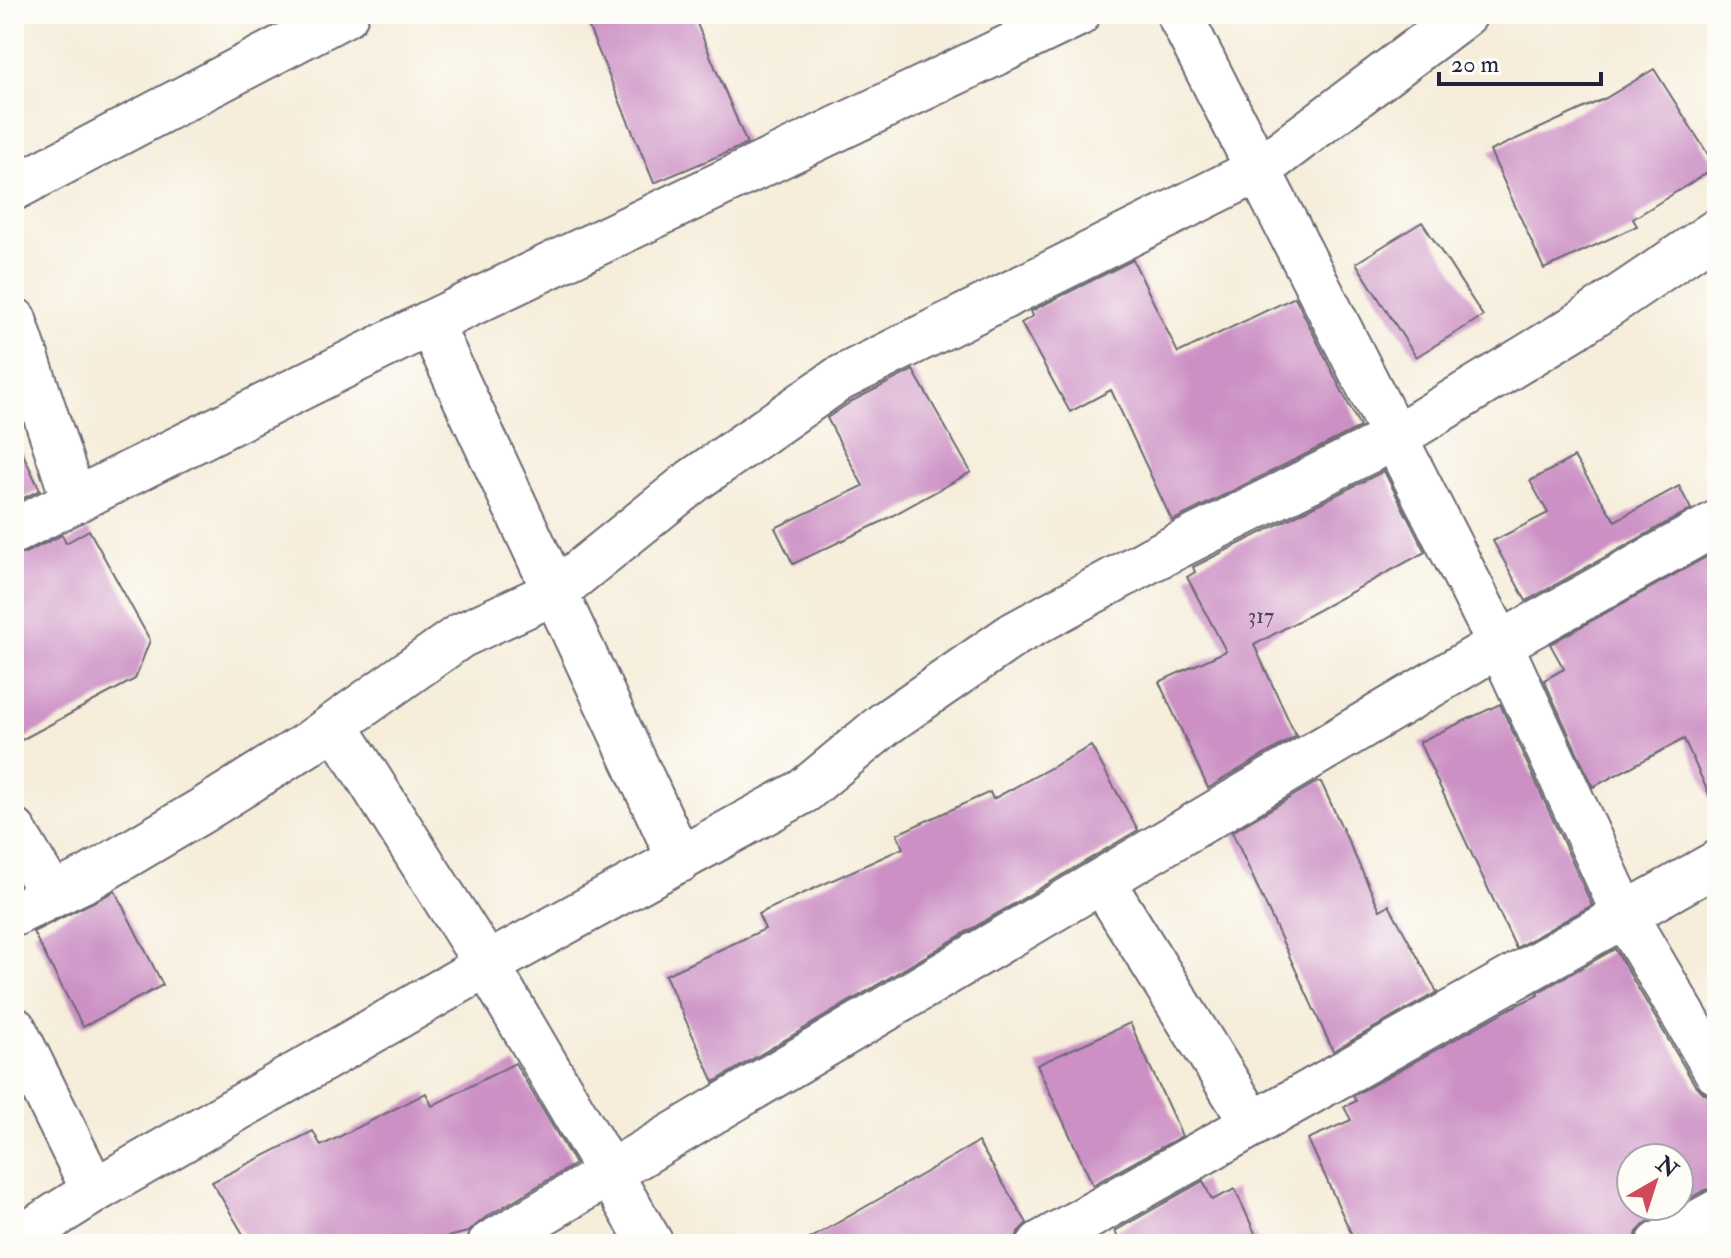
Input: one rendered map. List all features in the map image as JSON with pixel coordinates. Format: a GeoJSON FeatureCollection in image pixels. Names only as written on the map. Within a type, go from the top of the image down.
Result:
{"type":"FeatureCollection","features":[{"type":"Feature","properties":{"kind":"street"},"geometry":{"type":"LineString","coordinates":[[14,188],[346,14]]}},
{"type":"Feature","properties":{"kind":"street"},"geometry":{"type":"LineString","coordinates":[[14,531],[430,323],[1078,14]]}},
{"type":"Feature","properties":{"kind":"street"},"geometry":{"type":"LineString","coordinates":[[1179,14],[1500,644],[1625,916],[1717,1072]]}},
{"type":"Feature","properties":{"kind":"street"},"geometry":{"type":"LineString","coordinates":[[14,831],[33,905],[90,877],[203,810],[335,725],[460,636],[555,592],[694,480],[839,379],[1258,170],[1465,14]]}},
{"type":"Feature","properties":{"kind":"street"},"geometry":{"type":"LineString","coordinates":[[14,1242],[94,1191],[487,965],[804,791],[886,723],[1013,635],[1152,559],[1394,438],[1574,328],[1717,231]]}},
{"type":"Feature","properties":{"kind":"street"},"geometry":{"type":"LineString","coordinates":[[14,320],[74,501]]}},
{"type":"Feature","properties":{"kind":"street"},"geometry":{"type":"LineString","coordinates":[[430,323],[680,860]]}},
{"type":"Feature","properties":{"kind":"street"},"geometry":{"type":"LineString","coordinates":[[490,1244],[1500,644],[1717,523]]}},
{"type":"Feature","properties":{"kind":"street"},"geometry":{"type":"LineString","coordinates":[[335,725],[487,965],[651,1244]]}},
{"type":"Feature","properties":{"kind":"street"},"geometry":{"type":"LineString","coordinates":[[1040,1244],[1717,863]]}},
{"type":"Feature","properties":{"kind":"street"},"geometry":{"type":"LineString","coordinates":[[1102,881],[1253,1124]]}},
{"type":"Feature","properties":{"kind":"street"},"geometry":{"type":"LineString","coordinates":[[14,1029],[94,1191]]}},
{"type":"Feature","properties":{"kind":"street"},"geometry":{"type":"LineString","coordinates":[[1659,1244],[1717,1212]]}},
{"type":"Feature","properties":{"kind":"building"},"geometry":{"type":"Polygon","coordinates":[[[583,14],[693,14],[747,144],[654,183],[583,14]]]}},
{"type":"Feature","properties":{"kind":"building"},"geometry":{"type":"Polygon","coordinates":[[[1654,69],[1716,167],[1633,219],[1637,226],[1544,269],[1490,151],[1606,98],[1654,69]]]}},
{"type":"Feature","properties":{"kind":"building"},"geometry":{"type":"Polygon","coordinates":[[[1422,222],[1483,316],[1416,357],[1356,263],[1422,222]]]}},
{"type":"Feature","properties":{"kind":"building"},"geometry":{"type":"Polygon","coordinates":[[[1133,260],[1178,353],[1295,297],[1360,427],[1172,521],[1111,390],[1070,412],[1021,323],[1033,316],[1031,311],[1133,260]]]}},
{"type":"Feature","properties":{"kind":"building"},"geometry":{"type":"Polygon","coordinates":[[[913,370],[971,472],[879,523],[793,564],[775,528],[863,486],[827,418],[852,401],[913,370]]]}},
{"type":"Feature","properties":{"kind":"building"},"geometry":{"type":"Polygon","coordinates":[[[14,435],[40,490],[14,503],[14,435]]]}},
{"type":"Feature","properties":{"kind":"building"},"geometry":{"type":"Polygon","coordinates":[[[1574,457],[1615,521],[1679,486],[1691,509],[1526,601],[1493,541],[1548,513],[1530,481],[1574,457]]]}},
{"type":"Feature","properties":{"kind":"building"},"geometry":{"type":"Polygon","coordinates":[[[1384,471],[1425,552],[1254,645],[1296,736],[1208,788],[1159,682],[1226,651],[1187,577],[1195,572],[1193,567],[1384,471]]]}},
{"type":"Feature","properties":{"kind":"building"},"geometry":{"type":"Polygon","coordinates":[[[89,530],[150,640],[135,679],[14,744],[14,556],[62,535],[66,543],[89,530]]]}},
{"type":"Feature","properties":{"kind":"building"},"geometry":{"type":"Polygon","coordinates":[[[1715,552],[1717,812],[1684,739],[1593,787],[1544,680],[1564,669],[1550,644],[1715,552]]]}},
{"type":"Feature","properties":{"kind":"building"},"geometry":{"type":"Polygon","coordinates":[[[1500,704],[1592,905],[1516,948],[1419,742],[1500,704]]]}},
{"type":"Feature","properties":{"kind":"building"},"geometry":{"type":"Polygon","coordinates":[[[1091,746],[1138,830],[714,1082],[665,975],[765,929],[758,914],[903,848],[897,834],[990,792],[993,799],[1091,746]]]}},
{"type":"Feature","properties":{"kind":"building"},"geometry":{"type":"Polygon","coordinates":[[[1321,782],[1380,910],[1389,905],[1437,992],[1333,1051],[1232,832],[1321,782]]]}},
{"type":"Feature","properties":{"kind":"building"},"geometry":{"type":"Polygon","coordinates":[[[115,891],[163,985],[83,1027],[33,932],[115,891]]]}},
{"type":"Feature","properties":{"kind":"building"},"geometry":{"type":"Polygon","coordinates":[[[1615,949],[1695,1085],[1705,1094],[1717,1097],[1717,1187],[1695,1195],[1695,1142],[1615,1142],[1615,1222],[1648,1222],[1637,1232],[1634,1244],[1356,1244],[1308,1139],[1351,1120],[1344,1107],[1356,1101],[1353,1096],[1615,949]]]}},
{"type":"Feature","properties":{"kind":"building"},"geometry":{"type":"Polygon","coordinates":[[[1130,1023],[1182,1136],[1093,1185],[1037,1065],[1130,1023]]]}},
{"type":"Feature","properties":{"kind":"building"},"geometry":{"type":"Polygon","coordinates":[[[515,1063],[575,1164],[486,1217],[468,1232],[418,1244],[249,1244],[212,1182],[313,1131],[321,1146],[426,1093],[432,1106],[515,1063]]]}},
{"type":"Feature","properties":{"kind":"building"},"geometry":{"type":"Polygon","coordinates":[[[978,1142],[1027,1223],[1018,1232],[1015,1244],[801,1244],[978,1142]]]}},
{"type":"Feature","properties":{"kind":"building"},"geometry":{"type":"Polygon","coordinates":[[[1203,1181],[1212,1200],[1235,1189],[1260,1244],[1118,1244],[1115,1231],[1203,1181]]]}}]}
